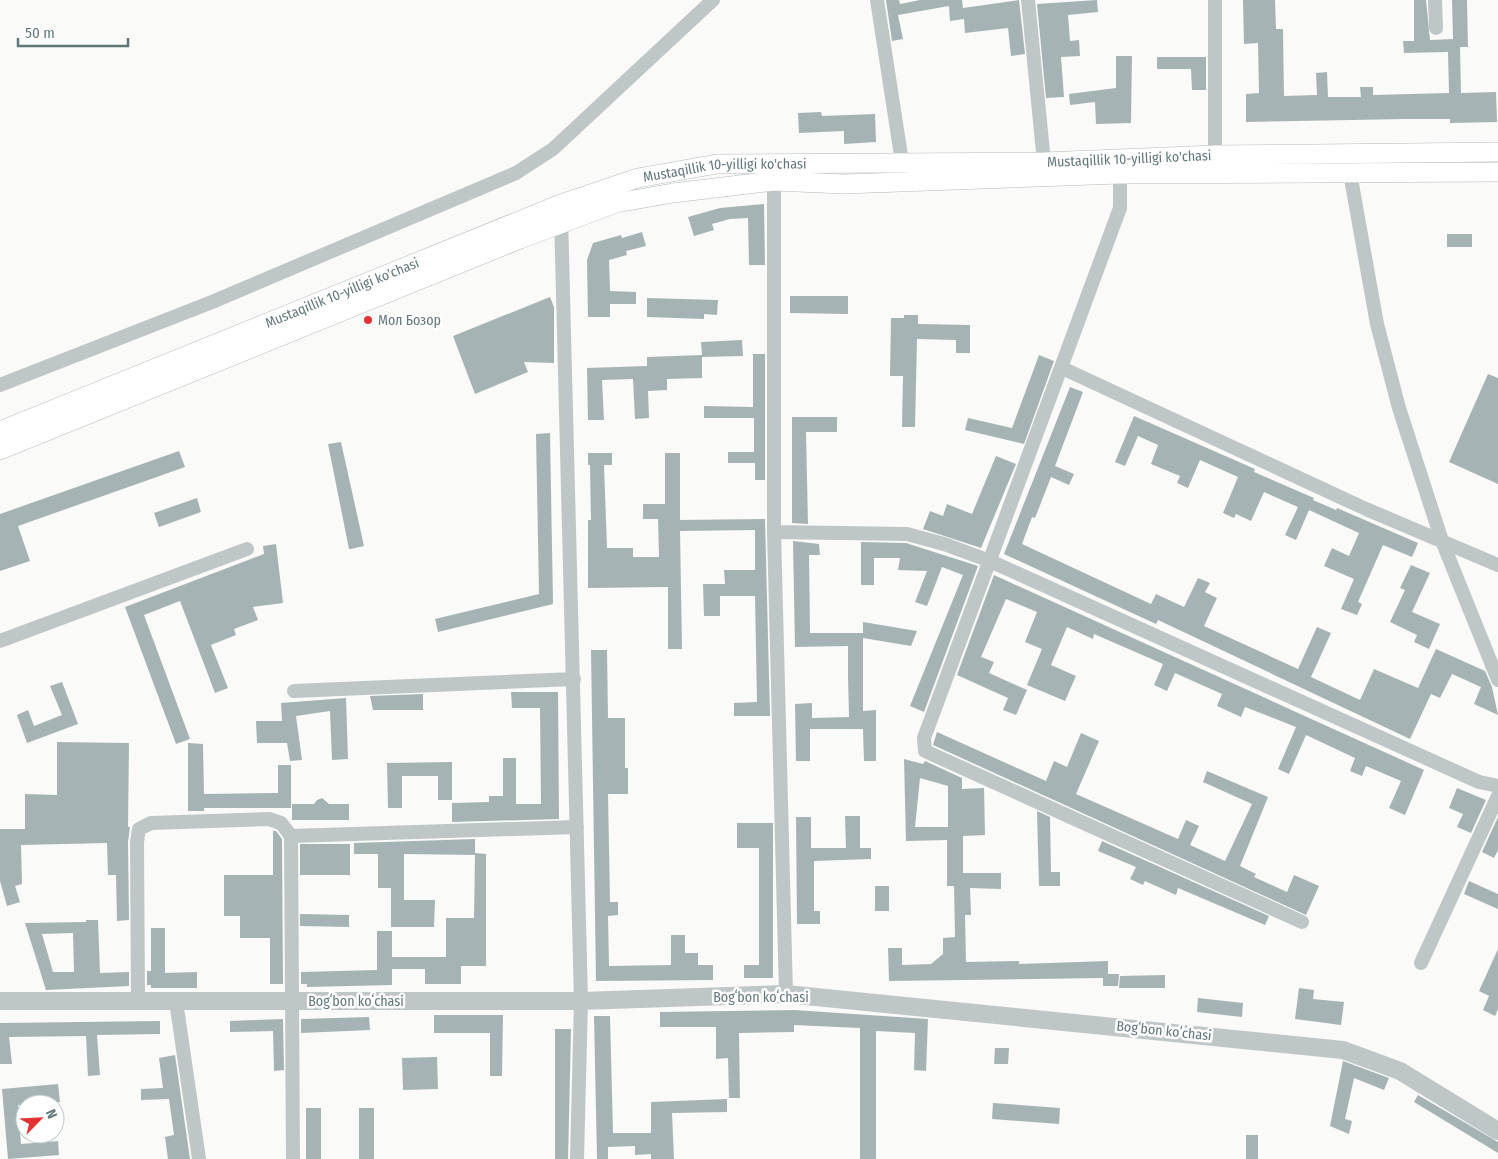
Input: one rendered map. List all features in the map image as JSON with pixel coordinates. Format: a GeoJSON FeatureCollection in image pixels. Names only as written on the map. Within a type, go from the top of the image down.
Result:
{"type":"FeatureCollection","features":[{"type":"Feature","properties":{"kind":"main road","name":"Mustaqillik 10-yilligi ko'chasi"},"geometry":{"type":"LineString","coordinates":[[0,431],[561,204],[638,178],[717,164],[1044,162],[1215,155],[1498,152]]}},
{"type":"Feature","properties":{"kind":"main road","name":"Mustaqillik 10-yilligi ko'chasi"},"geometry":{"type":"LineString","coordinates":[[0,450],[616,203],[673,192],[774,182],[844,184],[1120,174],[1498,172]]}},
{"type":"Feature","properties":{"kind":"street"},"geometry":{"type":"LineString","coordinates":[[0,385],[212,302],[516,173],[552,149],[713,0]]}},
{"type":"Feature","properties":{"kind":"street"},"geometry":{"type":"LineString","coordinates":[[876,0],[902,162]]}},
{"type":"Feature","properties":{"kind":"street"},"geometry":{"type":"LineString","coordinates":[[1028,0],[1044,162]]}},
{"type":"Feature","properties":{"kind":"street"},"geometry":{"type":"LineString","coordinates":[[1215,0],[1215,155]]}},
{"type":"Feature","properties":{"kind":"street"},"geometry":{"type":"LineString","coordinates":[[1435,0],[1436,28]]}},
{"type":"Feature","properties":{"kind":"street"},"geometry":{"type":"LineString","coordinates":[[1350,173],[1377,324],[1399,408],[1442,541],[1498,680]]}},
{"type":"Feature","properties":{"kind":"street"},"geometry":{"type":"LineString","coordinates":[[1120,174],[1120,208],[924,738],[925,751],[1302,922]]}},
{"type":"Feature","properties":{"kind":"street"},"geometry":{"type":"LineString","coordinates":[[774,182],[774,532],[786,994]]}},
{"type":"Feature","properties":{"kind":"street"},"geometry":{"type":"LineString","coordinates":[[561,204],[581,1001],[577,1159]]}},
{"type":"Feature","properties":{"kind":"street"},"geometry":{"type":"LineString","coordinates":[[1062,368],[1366,509],[1498,566]]}},
{"type":"Feature","properties":{"kind":"street"},"geometry":{"type":"LineString","coordinates":[[774,532],[907,534],[944,544],[990,561],[1479,782],[1498,786]]}},
{"type":"Feature","properties":{"kind":"street"},"geometry":{"type":"LineString","coordinates":[[0,641],[248,549]]}},
{"type":"Feature","properties":{"kind":"street"},"geometry":{"type":"LineString","coordinates":[[294,691],[574,679]]}},
{"type":"Feature","properties":{"kind":"street"},"geometry":{"type":"LineString","coordinates":[[1421,962],[1498,796]]}},
{"type":"Feature","properties":{"kind":"street"},"geometry":{"type":"LineString","coordinates":[[138,1001],[137,842],[139,829],[151,822],[269,820],[281,823],[291,836],[293,1159]]}},
{"type":"Feature","properties":{"kind":"street"},"geometry":{"type":"LineString","coordinates":[[291,836],[577,826]]}},
{"type":"Feature","properties":{"kind":"street","name":"Bogʻbon koʻchasi"},"geometry":{"type":"LineString","coordinates":[[0,1001],[581,1001],[786,994],[1343,1050],[1400,1071],[1498,1131]]}},
{"type":"Feature","properties":{"kind":"street"},"geometry":{"type":"LineString","coordinates":[[176,1001],[199,1159]]}},
{"type":"Feature","properties":{"kind":"building"},"geometry":{"type":"Polygon","coordinates":[[[886,0],[899,0],[900,4],[920,0],[962,0],[963,8],[1019,0],[1025,54],[1011,56],[1008,28],[965,33],[964,19],[950,21],[949,6],[898,15],[903,39],[892,41],[886,0]]]}},
{"type":"Feature","properties":{"kind":"building"},"geometry":{"type":"Polygon","coordinates":[[[1097,0],[1098,12],[1068,15],[1070,41],[1079,40],[1080,56],[1061,57],[1064,97],[1046,98],[1037,4],[1097,0]]]}},
{"type":"Feature","properties":{"kind":"building"},"geometry":{"type":"Polygon","coordinates":[[[1243,0],[1275,0],[1276,29],[1283,29],[1284,96],[1317,95],[1316,73],[1327,72],[1328,97],[1361,97],[1360,87],[1373,87],[1373,95],[1449,93],[1448,52],[1404,53],[1403,41],[1414,41],[1414,0],[1426,0],[1430,40],[1453,39],[1452,0],[1467,0],[1468,47],[1460,47],[1461,93],[1496,92],[1497,122],[1450,123],[1450,119],[1405,119],[1246,122],[1246,94],[1259,93],[1258,43],[1244,44],[1243,0]]]}},
{"type":"Feature","properties":{"kind":"building"},"geometry":{"type":"Polygon","coordinates":[[[1116,56],[1132,56],[1131,123],[1096,124],[1095,102],[1070,105],[1069,94],[1116,88],[1116,56]]]}},
{"type":"Feature","properties":{"kind":"building"},"geometry":{"type":"Polygon","coordinates":[[[1157,57],[1206,57],[1206,90],[1192,90],[1191,69],[1157,69],[1157,57]]]}},
{"type":"Feature","properties":{"kind":"building"},"geometry":{"type":"Polygon","coordinates":[[[821,112],[822,116],[875,114],[876,142],[844,144],[844,131],[799,133],[798,113],[821,112]]]}},
{"type":"Feature","properties":{"kind":"building"},"geometry":{"type":"Polygon","coordinates":[[[764,204],[765,265],[749,265],[748,218],[730,219],[712,224],[714,230],[694,236],[688,217],[720,208],[764,204]]]}},
{"type":"Feature","properties":{"kind":"building"},"geometry":{"type":"Polygon","coordinates":[[[642,232],[646,246],[626,251],[627,255],[609,260],[610,291],[636,292],[636,304],[610,304],[610,317],[588,317],[587,260],[593,243],[621,235],[622,238],[642,232]]]}},
{"type":"Feature","properties":{"kind":"building"},"geometry":{"type":"Polygon","coordinates":[[[1447,234],[1472,234],[1472,247],[1447,247],[1447,234]]]}},
{"type":"Feature","properties":{"kind":"building"},"geometry":{"type":"Polygon","coordinates":[[[790,296],[848,296],[848,314],[790,313],[790,296]]]}},
{"type":"Feature","properties":{"kind":"building"},"geometry":{"type":"Polygon","coordinates":[[[550,297],[554,307],[554,363],[524,362],[528,372],[475,394],[453,336],[550,297]]]}},
{"type":"Feature","properties":{"kind":"building"},"geometry":{"type":"Polygon","coordinates":[[[647,298],[718,300],[717,315],[704,314],[704,319],[647,317],[647,298]]]}},
{"type":"Feature","properties":{"kind":"building"},"geometry":{"type":"Polygon","coordinates":[[[904,315],[918,315],[918,324],[970,325],[970,353],[956,353],[956,340],[917,339],[915,427],[902,427],[903,376],[890,376],[891,318],[904,318],[904,315]]]}},
{"type":"Feature","properties":{"kind":"building"},"geometry":{"type":"Polygon","coordinates":[[[742,340],[743,356],[702,357],[702,378],[667,379],[667,390],[648,391],[649,418],[635,419],[633,379],[602,380],[604,420],[588,420],[587,368],[647,366],[647,357],[702,355],[701,342],[742,340]]]}},
{"type":"Feature","properties":{"kind":"building"},"geometry":{"type":"Polygon","coordinates":[[[753,354],[765,354],[765,480],[755,480],[755,463],[728,463],[728,452],[754,452],[754,418],[704,418],[704,406],[753,407],[753,354]]]}},
{"type":"Feature","properties":{"kind":"building"},"geometry":{"type":"Polygon","coordinates":[[[1039,355],[1054,361],[1024,444],[965,430],[968,418],[1012,428],[1039,355]]]}},
{"type":"Feature","properties":{"kind":"building"},"geometry":{"type":"Polygon","coordinates":[[[1488,374],[1498,378],[1498,484],[1449,462],[1488,374]]]}},
{"type":"Feature","properties":{"kind":"building"},"geometry":{"type":"Polygon","coordinates":[[[1070,387],[1083,392],[1055,466],[1074,474],[1069,485],[1051,477],[1035,518],[1032,517],[1022,544],[1151,604],[1156,594],[1184,607],[1198,578],[1210,583],[1205,592],[1217,598],[1204,626],[1298,669],[1317,627],[1331,633],[1311,677],[1360,700],[1374,669],[1418,688],[1436,649],[1485,671],[1492,687],[1498,715],[1474,704],[1481,687],[1452,674],[1440,698],[1431,694],[1410,739],[1158,620],[1156,624],[1004,554],[1070,387]]]}},
{"type":"Feature","properties":{"kind":"building"},"geometry":{"type":"Polygon","coordinates":[[[1134,416],[1255,469],[1254,472],[1314,498],[1313,500],[1336,510],[1337,508],[1418,543],[1412,557],[1383,545],[1358,602],[1362,604],[1357,615],[1341,609],[1354,579],[1324,566],[1332,548],[1349,556],[1359,533],[1309,510],[1296,540],[1285,535],[1298,507],[1264,492],[1251,521],[1236,514],[1234,518],[1223,513],[1238,477],[1200,460],[1188,488],[1177,483],[1180,476],[1151,464],[1158,445],[1138,436],[1125,466],[1115,462],[1134,416]]]}},
{"type":"Feature","properties":{"kind":"building"},"geometry":{"type":"Polygon","coordinates":[[[792,417],[837,417],[837,432],[806,432],[808,524],[792,523],[792,417]]]}},
{"type":"Feature","properties":{"kind":"building"},"geometry":{"type":"Polygon","coordinates":[[[550,433],[553,604],[438,632],[435,619],[539,594],[536,434],[550,433]]]}},
{"type":"Feature","properties":{"kind":"building"},"geometry":{"type":"Polygon","coordinates":[[[341,442],[364,546],[351,549],[349,549],[328,444],[341,442]]]}},
{"type":"Feature","properties":{"kind":"building"},"geometry":{"type":"Polygon","coordinates":[[[179,451],[185,467],[18,526],[30,561],[0,571],[0,514],[179,451]]]}},
{"type":"Feature","properties":{"kind":"building"},"geometry":{"type":"Polygon","coordinates":[[[588,453],[612,453],[612,465],[604,465],[607,548],[633,548],[633,557],[659,557],[658,519],[643,519],[643,504],[665,504],[665,453],[680,453],[680,520],[765,519],[770,716],[734,716],[734,703],[757,702],[755,596],[720,596],[720,616],[704,616],[703,584],[725,584],[724,570],[755,570],[755,530],[680,531],[682,649],[668,649],[668,587],[588,588],[588,520],[591,520],[588,453]]]}},
{"type":"Feature","properties":{"kind":"building"},"geometry":{"type":"Polygon","coordinates":[[[996,456],[1016,464],[981,548],[923,529],[930,511],[943,516],[947,504],[972,514],[996,456]]]}},
{"type":"Feature","properties":{"kind":"building"},"geometry":{"type":"Polygon","coordinates":[[[197,498],[201,512],[159,527],[154,513],[197,498]]]}},
{"type":"Feature","properties":{"kind":"building"},"geometry":{"type":"Polygon","coordinates":[[[793,541],[819,544],[820,555],[809,555],[810,633],[863,633],[863,622],[917,631],[911,646],[863,638],[863,711],[876,710],[876,761],[864,761],[863,729],[810,729],[810,761],[796,761],[795,704],[812,703],[812,718],[849,717],[848,646],[795,647],[793,541]]]}},
{"type":"Feature","properties":{"kind":"building"},"geometry":{"type":"Polygon","coordinates":[[[861,542],[906,543],[978,566],[924,712],[910,706],[963,575],[942,567],[927,606],[915,602],[927,571],[898,570],[900,558],[874,558],[874,585],[861,585],[861,542]]]}},
{"type":"Feature","properties":{"kind":"building"},"geometry":{"type":"Polygon","coordinates":[[[276,544],[283,603],[253,607],[258,620],[234,629],[236,635],[211,645],[228,688],[215,693],[180,601],[144,615],[190,739],[176,744],[125,607],[264,554],[263,546],[276,544]]]}},
{"type":"Feature","properties":{"kind":"building"},"geometry":{"type":"Polygon","coordinates":[[[1411,565],[1430,573],[1412,612],[1440,624],[1429,649],[1414,642],[1417,635],[1390,622],[1405,590],[1400,588],[1411,565]]]}},
{"type":"Feature","properties":{"kind":"building"},"geometry":{"type":"Polygon","coordinates":[[[994,575],[1424,770],[1405,815],[1389,808],[1401,781],[1366,766],[1362,776],[1350,771],[1355,758],[1306,735],[1289,774],[1278,769],[1296,727],[1245,707],[1241,717],[1217,706],[1222,694],[1175,673],[1167,691],[1154,685],[1163,664],[1094,634],[1093,639],[1067,627],[1051,665],[1076,676],[1065,701],[1027,685],[1042,649],[1025,642],[1037,612],[1006,599],[981,657],[994,662],[989,673],[1027,690],[1016,715],[1003,710],[1008,698],[957,675],[994,575]]]}},
{"type":"Feature","properties":{"kind":"building"},"geometry":{"type":"Polygon","coordinates":[[[591,650],[607,650],[608,718],[625,718],[625,768],[628,768],[628,794],[608,794],[610,902],[618,902],[618,915],[608,916],[609,966],[671,965],[671,935],[685,935],[685,953],[698,953],[698,965],[713,965],[713,980],[596,981],[591,650]]]}},
{"type":"Feature","properties":{"kind":"building"},"geometry":{"type":"Polygon","coordinates":[[[62,682],[78,724],[27,743],[17,715],[28,710],[34,726],[62,715],[50,686],[62,682]]]}},
{"type":"Feature","properties":{"kind":"building"},"geometry":{"type":"Polygon","coordinates":[[[511,692],[558,692],[559,819],[452,822],[452,803],[489,802],[489,796],[503,796],[503,758],[516,758],[516,804],[541,804],[540,708],[512,708],[511,692]]]}},
{"type":"Feature","properties":{"kind":"building"},"geometry":{"type":"Polygon","coordinates":[[[423,694],[423,710],[373,710],[370,696],[423,694]]]}},
{"type":"Feature","properties":{"kind":"building"},"geometry":{"type":"Polygon","coordinates":[[[346,698],[348,759],[332,760],[330,711],[296,716],[302,760],[290,761],[287,743],[257,743],[256,721],[282,721],[281,703],[346,698]]]}},
{"type":"Feature","properties":{"kind":"building"},"geometry":{"type":"Polygon","coordinates":[[[937,732],[1046,781],[1054,761],[1067,767],[1081,733],[1099,741],[1076,794],[1178,839],[1186,820],[1199,826],[1190,845],[1225,861],[1252,804],[1203,782],[1207,771],[1268,797],[1240,866],[1256,874],[1254,877],[1287,892],[1294,875],[1319,886],[1306,915],[933,745],[937,732]]]}},
{"type":"Feature","properties":{"kind":"building"},"geometry":{"type":"Polygon","coordinates":[[[57,742],[129,743],[129,920],[117,921],[116,875],[108,875],[107,843],[21,845],[22,884],[15,886],[20,902],[7,906],[0,881],[0,829],[25,829],[25,794],[57,795],[57,742]]]}},
{"type":"Feature","properties":{"kind":"building"},"geometry":{"type":"Polygon","coordinates":[[[188,743],[203,744],[204,794],[278,793],[278,765],[291,765],[291,808],[204,808],[204,811],[188,811],[188,743]]]}},
{"type":"Feature","properties":{"kind":"building"},"geometry":{"type":"Polygon","coordinates":[[[904,759],[923,764],[925,761],[962,778],[962,789],[984,788],[985,835],[963,836],[963,873],[1001,873],[1001,889],[970,888],[971,915],[965,915],[966,962],[1019,961],[1019,964],[1108,961],[1108,974],[1119,974],[1118,986],[1103,986],[1103,978],[889,981],[888,948],[902,948],[902,965],[931,964],[943,954],[943,938],[955,937],[954,886],[947,886],[947,840],[906,841],[904,759]],[[920,778],[915,827],[948,827],[948,786],[920,778]]]}},
{"type":"Feature","properties":{"kind":"building"},"geometry":{"type":"Polygon","coordinates":[[[452,762],[452,800],[438,800],[438,776],[402,776],[402,808],[388,808],[387,763],[452,762]]]}},
{"type":"Feature","properties":{"kind":"building"},"geometry":{"type":"Polygon","coordinates":[[[1457,788],[1486,800],[1471,833],[1457,827],[1463,814],[1449,808],[1457,788]]]}},
{"type":"Feature","properties":{"kind":"building"},"geometry":{"type":"Polygon","coordinates":[[[322,798],[329,804],[349,804],[349,820],[292,820],[292,804],[314,804],[322,798]]]}},
{"type":"Feature","properties":{"kind":"building"},"geometry":{"type":"Polygon","coordinates":[[[1037,811],[1050,817],[1051,872],[1060,872],[1060,886],[1039,886],[1037,811]]]}},
{"type":"Feature","properties":{"kind":"building"},"geometry":{"type":"Polygon","coordinates":[[[845,816],[860,816],[860,848],[871,848],[871,859],[814,861],[814,911],[820,911],[820,924],[797,924],[796,817],[811,817],[811,848],[846,848],[845,816]]]}},
{"type":"Feature","properties":{"kind":"building"},"geometry":{"type":"Polygon","coordinates":[[[1498,817],[1498,850],[1494,858],[1482,852],[1498,817]]]}},
{"type":"Feature","properties":{"kind":"building"},"geometry":{"type":"Polygon","coordinates":[[[737,823],[773,823],[773,978],[744,978],[744,965],[759,965],[759,848],[737,848],[737,823]]]}},
{"type":"Feature","properties":{"kind":"building"},"geometry":{"type":"Polygon","coordinates":[[[273,831],[276,831],[282,839],[283,984],[270,984],[270,938],[240,938],[240,916],[224,916],[224,875],[273,875],[273,831]]]}},
{"type":"Feature","properties":{"kind":"building"},"geometry":{"type":"Polygon","coordinates":[[[475,839],[475,853],[486,854],[486,966],[461,966],[461,984],[425,984],[425,969],[392,969],[392,985],[307,987],[307,984],[301,984],[301,972],[377,970],[377,931],[392,931],[392,957],[446,957],[446,918],[474,918],[475,855],[404,854],[404,900],[435,900],[434,927],[391,927],[391,888],[378,888],[378,854],[354,854],[354,843],[475,839]]]}},
{"type":"Feature","properties":{"kind":"building"},"geometry":{"type":"Polygon","coordinates":[[[1102,841],[1269,916],[1265,925],[1178,888],[1176,895],[1145,881],[1143,885],[1130,879],[1136,867],[1098,851],[1102,841]]]}},
{"type":"Feature","properties":{"kind":"building"},"geometry":{"type":"Polygon","coordinates":[[[300,844],[350,844],[350,875],[300,875],[300,844]]]}},
{"type":"Feature","properties":{"kind":"building"},"geometry":{"type":"Polygon","coordinates":[[[1469,881],[1498,894],[1498,909],[1464,894],[1469,881]]]}},
{"type":"Feature","properties":{"kind":"building"},"geometry":{"type":"Polygon","coordinates":[[[875,886],[889,886],[889,911],[875,911],[875,886]]]}},
{"type":"Feature","properties":{"kind":"building"},"geometry":{"type":"Polygon","coordinates":[[[300,914],[349,915],[349,927],[300,926],[300,914]]]}},
{"type":"Feature","properties":{"kind":"building"},"geometry":{"type":"Polygon","coordinates":[[[86,920],[98,920],[100,973],[129,972],[129,986],[46,990],[25,923],[86,922],[86,920]],[[73,933],[42,934],[53,972],[74,972],[73,933]]]}},
{"type":"Feature","properties":{"kind":"building"},"geometry":{"type":"Polygon","coordinates":[[[151,928],[165,928],[165,973],[197,972],[197,988],[151,988],[151,985],[147,985],[147,971],[151,971],[151,928]]]}},
{"type":"Feature","properties":{"kind":"building"},"geometry":{"type":"Polygon","coordinates":[[[1498,949],[1498,1009],[1495,1016],[1483,1010],[1489,996],[1479,991],[1498,949]]]}},
{"type":"Feature","properties":{"kind":"building"},"geometry":{"type":"Polygon","coordinates":[[[1165,975],[1165,988],[1119,988],[1120,976],[1165,975]]]}},
{"type":"Feature","properties":{"kind":"building"},"geometry":{"type":"Polygon","coordinates":[[[1299,988],[1314,990],[1313,999],[1344,1002],[1341,1025],[1295,1019],[1299,988]]]}},
{"type":"Feature","properties":{"kind":"building"},"geometry":{"type":"Polygon","coordinates":[[[1198,998],[1243,1003],[1242,1017],[1197,1012],[1198,998]]]}},
{"type":"Feature","properties":{"kind":"building"},"geometry":{"type":"Polygon","coordinates":[[[794,1010],[928,1019],[926,1071],[914,1070],[915,1033],[876,1031],[876,1159],[860,1159],[860,1028],[794,1025],[794,1032],[739,1033],[740,1098],[729,1098],[728,1058],[716,1059],[716,1027],[660,1027],[660,1012],[794,1010]]]}},
{"type":"Feature","properties":{"kind":"building"},"geometry":{"type":"Polygon","coordinates":[[[434,1015],[503,1015],[502,1076],[490,1076],[490,1033],[434,1033],[434,1015]]]}},
{"type":"Feature","properties":{"kind":"building"},"geometry":{"type":"Polygon","coordinates":[[[594,1016],[610,1016],[613,1133],[651,1133],[651,1102],[727,1099],[727,1112],[672,1113],[674,1159],[651,1159],[651,1154],[635,1155],[635,1146],[608,1147],[608,1159],[597,1159],[594,1016]]]}},
{"type":"Feature","properties":{"kind":"building"},"geometry":{"type":"Polygon","coordinates":[[[369,1017],[370,1030],[301,1033],[301,1019],[369,1017]]]}},
{"type":"Feature","properties":{"kind":"building"},"geometry":{"type":"Polygon","coordinates":[[[283,1019],[284,1070],[274,1071],[273,1031],[230,1032],[230,1021],[283,1019]]]}},
{"type":"Feature","properties":{"kind":"building"},"geometry":{"type":"Polygon","coordinates":[[[160,1021],[160,1034],[97,1035],[100,1075],[88,1076],[86,1036],[9,1037],[12,1064],[0,1064],[0,1023],[160,1021]]]}},
{"type":"Feature","properties":{"kind":"building"},"geometry":{"type":"Polygon","coordinates":[[[555,1029],[571,1029],[568,1159],[555,1159],[555,1029]]]}},
{"type":"Feature","properties":{"kind":"building"},"geometry":{"type":"Polygon","coordinates":[[[995,1048],[1009,1048],[1008,1064],[994,1064],[995,1048]]]}},
{"type":"Feature","properties":{"kind":"building"},"geometry":{"type":"Polygon","coordinates":[[[175,1055],[190,1159],[168,1159],[165,1137],[174,1135],[169,1099],[141,1100],[141,1089],[163,1088],[159,1058],[175,1055]]]}},
{"type":"Feature","properties":{"kind":"building"},"geometry":{"type":"Polygon","coordinates":[[[437,1057],[438,1089],[403,1090],[402,1058],[437,1057]]]}},
{"type":"Feature","properties":{"kind":"building"},"geometry":{"type":"Polygon","coordinates":[[[1343,1061],[1389,1078],[1384,1090],[1354,1078],[1345,1119],[1352,1121],[1349,1134],[1330,1126],[1343,1061]]]}},
{"type":"Feature","properties":{"kind":"building"},"geometry":{"type":"Polygon","coordinates":[[[58,1084],[59,1094],[15,1094],[15,1144],[58,1144],[59,1155],[8,1159],[2,1089],[58,1084]]]}},
{"type":"Feature","properties":{"kind":"building"},"geometry":{"type":"Polygon","coordinates":[[[1418,1095],[1498,1142],[1498,1153],[1414,1102],[1418,1095]]]}},
{"type":"Feature","properties":{"kind":"building"},"geometry":{"type":"Polygon","coordinates":[[[993,1103],[1060,1108],[1059,1124],[992,1119],[993,1103]]]}},
{"type":"Feature","properties":{"kind":"building"},"geometry":{"type":"Polygon","coordinates":[[[306,1108],[321,1108],[321,1159],[306,1159],[306,1108]]]}},
{"type":"Feature","properties":{"kind":"building"},"geometry":{"type":"Polygon","coordinates":[[[359,1108],[374,1108],[374,1159],[359,1159],[359,1108]]]}},
{"type":"Feature","properties":{"kind":"building"},"geometry":{"type":"Polygon","coordinates":[[[1246,1135],[1258,1135],[1258,1159],[1246,1159],[1246,1135]]]}},
{"type":"Feature","properties":{"kind":"place","name":"Мол Бозор"},"geometry":{"type":"Point","coordinates":[368,320]}}]}
